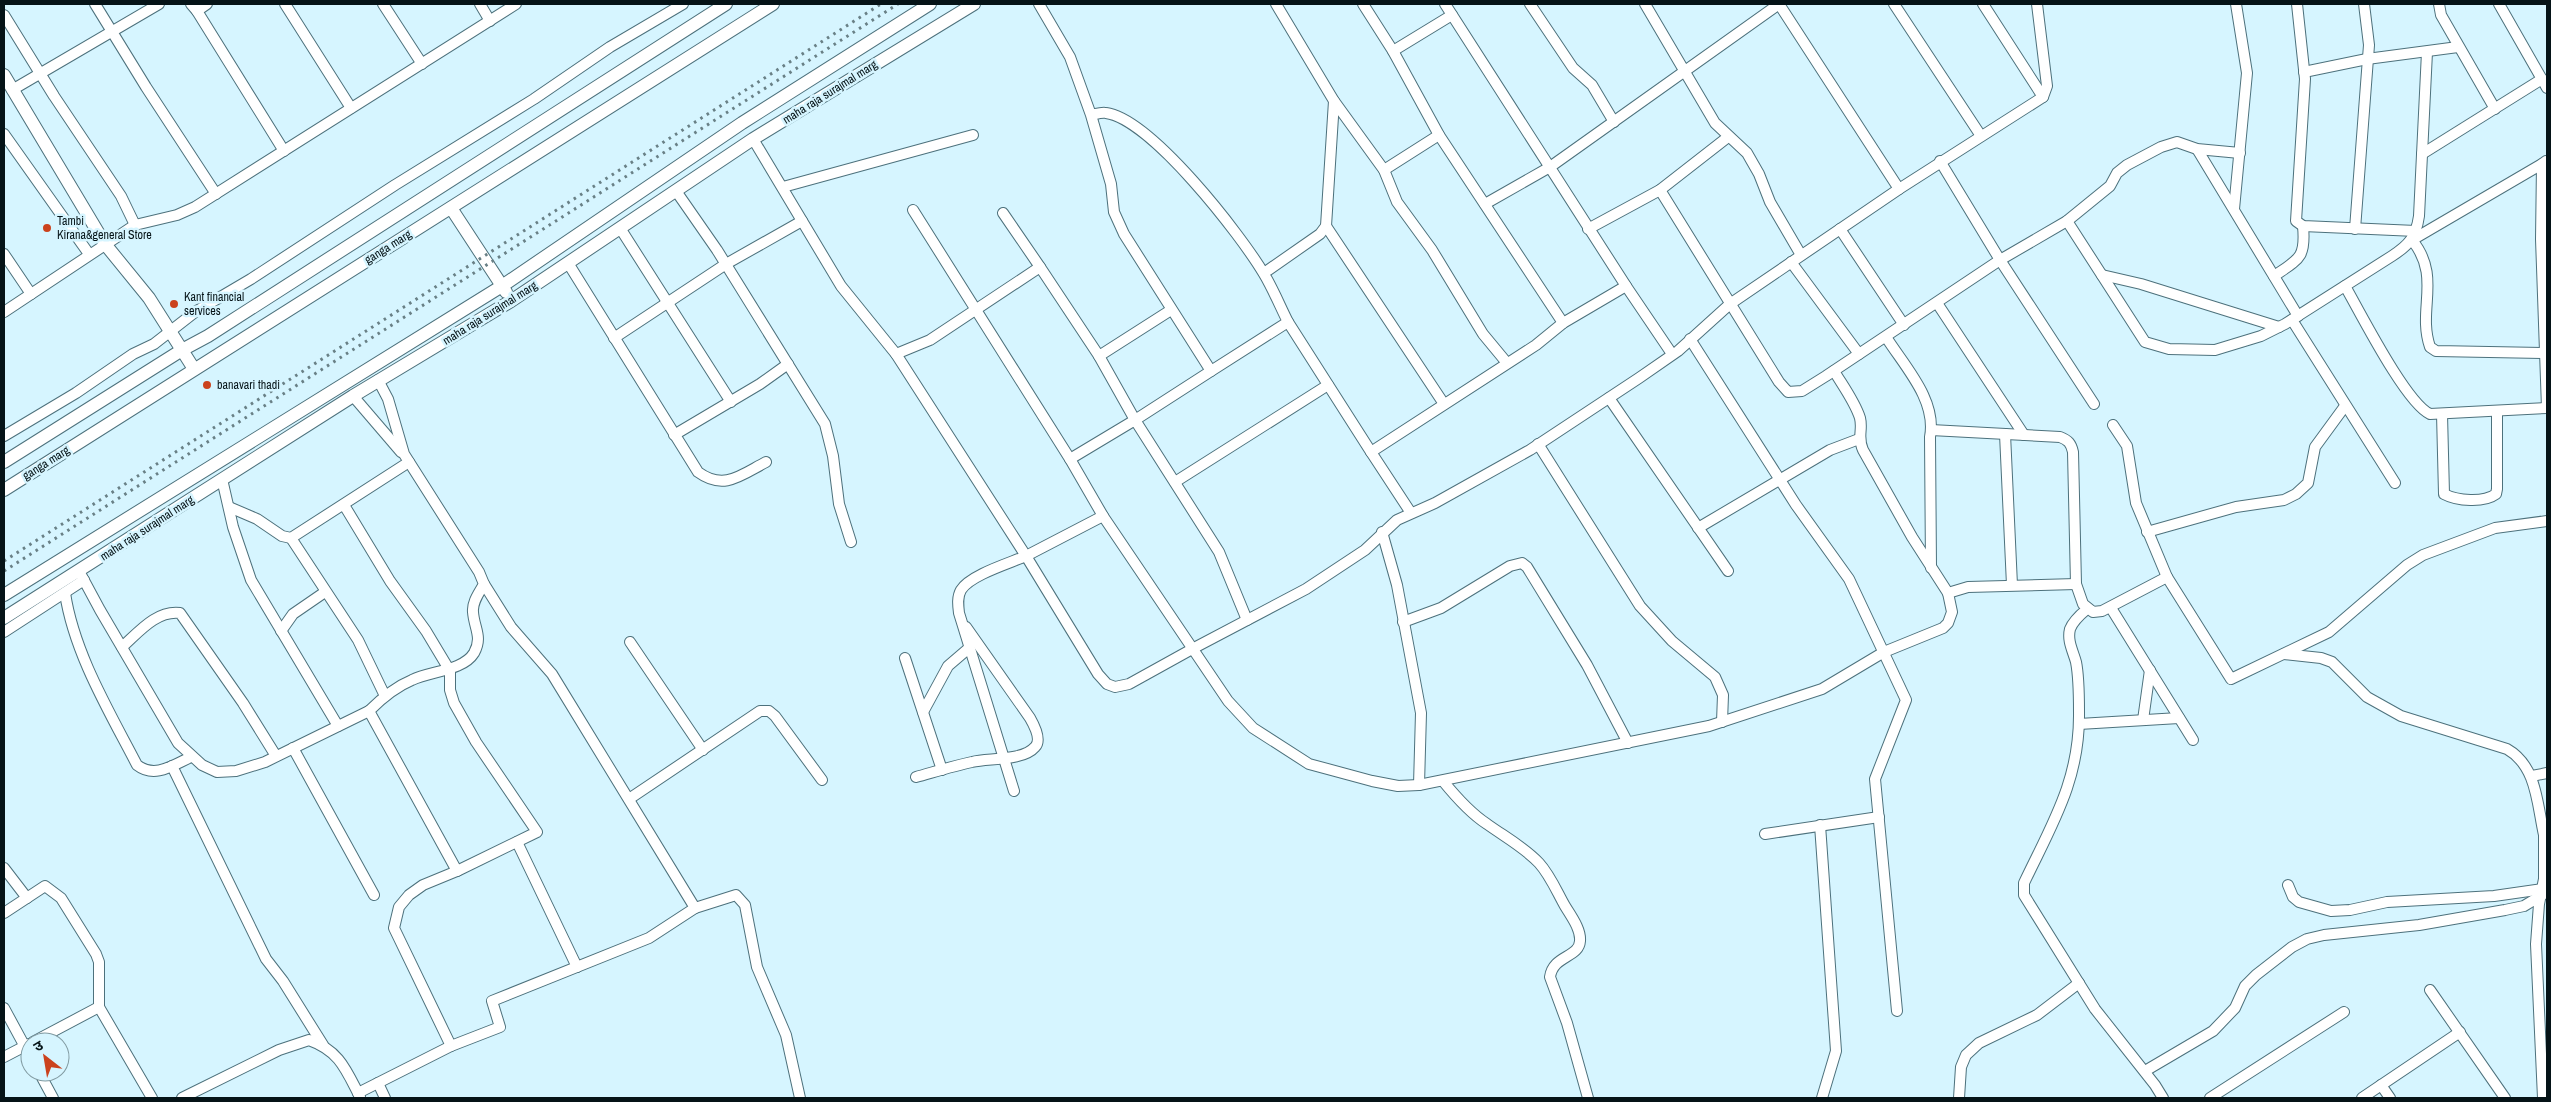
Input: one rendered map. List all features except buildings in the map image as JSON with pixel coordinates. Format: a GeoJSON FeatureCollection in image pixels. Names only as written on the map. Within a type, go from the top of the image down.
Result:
{"type":"FeatureCollection","features":[{"type":"Feature","properties":{"kind":"street"},"geometry":{"type":"LineString","coordinates":[[95,4],[146,87],[216,194]]}},
{"type":"Feature","properties":{"kind":"street"},"geometry":{"type":"LineString","coordinates":[[12,90],[159,4]]}},
{"type":"Feature","properties":{"kind":"street"},"geometry":{"type":"LineString","coordinates":[[207,4],[194,7],[284,151]]}},
{"type":"Feature","properties":{"kind":"street"},"geometry":{"type":"LineString","coordinates":[[285,4],[351,108]]}},
{"type":"Feature","properties":{"kind":"street"},"geometry":{"type":"LineString","coordinates":[[384,4],[422,64]]}},
{"type":"Feature","properties":{"kind":"street"},"geometry":{"type":"LineString","coordinates":[[480,4],[490,21]]}},
{"type":"Feature","properties":{"kind":"street"},"geometry":{"type":"LineString","coordinates":[[4,312],[135,225],[177,215],[216,194],[516,4]]}},
{"type":"Feature","properties":{"kind":"street"},"geometry":{"type":"LineString","coordinates":[[4,436],[76,394],[172,330],[195,312],[534,99],[610,47],[683,4]]}},
{"type":"Feature","properties":{"kind":"street","name":"ganga marg"},"geometry":{"type":"LineString","coordinates":[[4,462],[216,330],[726,4]]}},
{"type":"Feature","properties":{"kind":"street","name":"ganga marg"},"geometry":{"type":"LineString","coordinates":[[4,490],[772,4]]}},
{"type":"Feature","properties":{"kind":"street","name":"maha raja surajmal marg"},"geometry":{"type":"LineString","coordinates":[[4,595],[502,286],[742,123],[930,4]]}},
{"type":"Feature","properties":{"kind":"street","name":"maha raja surajmal marg"},"geometry":{"type":"LineString","coordinates":[[4,618],[82,576],[222,480],[378,380],[511,301],[753,140],[974,4]]}},
{"type":"Feature","properties":{"kind":"street"},"geometry":{"type":"LineString","coordinates":[[1039,4],[1070,57],[1091,115],[1111,184],[1114,212],[1124,234],[1211,371]]}},
{"type":"Feature","properties":{"kind":"street"},"geometry":{"type":"LineString","coordinates":[[1276,4],[1334,101],[1384,170],[1397,202],[1432,250],[1483,334],[1507,363]]}},
{"type":"Feature","properties":{"kind":"street"},"geometry":{"type":"LineString","coordinates":[[1363,4],[1439,135],[1563,323]]}},
{"type":"Feature","properties":{"kind":"street"},"geometry":{"type":"LineString","coordinates":[[1445,4],[1588,229],[1672,354]]}},
{"type":"Feature","properties":{"kind":"street"},"geometry":{"type":"LineString","coordinates":[[1530,4],[1573,68],[1592,84],[1614,122]]}},
{"type":"Feature","properties":{"kind":"street"},"geometry":{"type":"LineString","coordinates":[[1645,4],[1715,123],[1747,153],[1760,174],[1770,202],[1802,255]]}},
{"type":"Feature","properties":{"kind":"street"},"geometry":{"type":"LineString","coordinates":[[1485,204],[1550,167],[1779,4],[1899,189]]}},
{"type":"Feature","properties":{"kind":"street"},"geometry":{"type":"LineString","coordinates":[[1894,4],[1981,136]]}},
{"type":"Feature","properties":{"kind":"street"},"geometry":{"type":"LineString","coordinates":[[1983,4],[2043,97]]}},
{"type":"Feature","properties":{"kind":"street"},"geometry":{"type":"LineString","coordinates":[[742,123],[783,187],[840,286],[896,354],[1026,556],[1098,674],[1107,684],[1115,687],[1129,684],[1306,590],[1365,550],[1382,532],[1397,520],[1435,503],[1538,444],[1672,354],[1730,304],[1791,262],[1940,161],[2043,97],[2047,86],[2037,4]]}},
{"type":"Feature","properties":{"kind":"street"},"geometry":{"type":"LineString","coordinates":[[2234,209],[2247,73],[2236,4]]}},
{"type":"Feature","properties":{"kind":"street"},"geometry":{"type":"LineString","coordinates":[[2297,4],[2304,72],[2296,216],[2299,224],[2303,226],[2414,235]]}},
{"type":"Feature","properties":{"kind":"street"},"geometry":{"type":"LineString","coordinates":[[2355,229],[2369,45],[2364,4]]}},
{"type":"Feature","properties":{"kind":"street"},"geometry":{"type":"LineString","coordinates":[[2440,4],[2441,15],[2495,109]]}},
{"type":"Feature","properties":{"kind":"street"},"geometry":{"type":"LineString","coordinates":[[2422,154],[2495,109],[2545,84],[2499,4]]}},
{"type":"Feature","properties":{"kind":"street"},"geometry":{"type":"LineString","coordinates":[[4,15],[40,75],[121,196],[135,225]]}},
{"type":"Feature","properties":{"kind":"street"},"geometry":{"type":"LineString","coordinates":[[1392,51],[1452,15]]}},
{"type":"Feature","properties":{"kind":"street"},"geometry":{"type":"LineString","coordinates":[[2304,72],[2367,59],[2458,47]]}},
{"type":"Feature","properties":{"kind":"street"},"geometry":{"type":"LineString","coordinates":[[2427,52],[2422,154],[2414,235],[2426,266],[2430,347],[2436,352],[2546,352]]}},
{"type":"Feature","properties":{"kind":"street"},"geometry":{"type":"LineString","coordinates":[[4,75],[105,244],[150,298],[172,330],[194,370]]}},
{"type":"Feature","properties":{"kind":"street"},"geometry":{"type":"LineString","coordinates":[[1264,273],[1320,234],[1326,226],[1334,101]]}},
{"type":"Feature","properties":{"kind":"street"},"geometry":{"type":"LineString","coordinates":[[1091,115],[1106,113],[1117,116],[1144,133],[1201,188],[1264,273],[1288,322],[1412,513]]}},
{"type":"Feature","properties":{"kind":"street"},"geometry":{"type":"LineString","coordinates":[[4,134],[89,254]]}},
{"type":"Feature","properties":{"kind":"street"},"geometry":{"type":"LineString","coordinates":[[783,187],[972,135]]}},
{"type":"Feature","properties":{"kind":"street"},"geometry":{"type":"LineString","coordinates":[[1384,170],[1439,135]]}},
{"type":"Feature","properties":{"kind":"street"},"geometry":{"type":"LineString","coordinates":[[1588,229],[1660,190],[1728,136]]}},
{"type":"Feature","properties":{"kind":"street"},"geometry":{"type":"LineString","coordinates":[[1660,190],[1779,382],[1788,392],[1802,391],[2000,260],[2067,222],[2110,186],[2117,173],[2126,165],[2177,142],[2197,149],[2240,153]]}},
{"type":"Feature","properties":{"kind":"street"},"geometry":{"type":"LineString","coordinates":[[2197,149],[2274,276],[2295,318],[2346,406],[2395,482]]}},
{"type":"Feature","properties":{"kind":"street"},"geometry":{"type":"LineString","coordinates":[[1940,161],[2000,260],[2094,404]]}},
{"type":"Feature","properties":{"kind":"street"},"geometry":{"type":"LineString","coordinates":[[2067,222],[2145,342],[2169,349],[2215,350],[2238,345],[2295,318],[2399,252],[2414,235],[2545,162]]}},
{"type":"Feature","properties":{"kind":"street"},"geometry":{"type":"LineString","coordinates":[[2345,286],[2414,402],[2430,414],[2547,408],[2541,239],[2545,162]]}},
{"type":"Feature","properties":{"kind":"street"},"geometry":{"type":"LineString","coordinates":[[676,190],[726,264],[825,424],[833,456],[839,504],[850,542]]}},
{"type":"Feature","properties":{"kind":"street"},"geometry":{"type":"LineString","coordinates":[[451,208],[511,301]]}},
{"type":"Feature","properties":{"kind":"street"},"geometry":{"type":"LineString","coordinates":[[914,210],[1070,459],[1103,516],[1194,648],[1228,701],[1253,728],[1308,764],[1372,782],[1398,786],[1419,786],[1722,722],[1822,689],[1884,652],[1943,628],[1948,623],[1952,612],[1948,593],[1931,569],[1859,440],[1860,420],[1857,410],[1834,371]]}},
{"type":"Feature","properties":{"kind":"street"},"geometry":{"type":"LineString","coordinates":[[1004,213],[1099,356],[1135,420],[1219,552],[1247,620]]}},
{"type":"Feature","properties":{"kind":"street"},"geometry":{"type":"LineString","coordinates":[[614,338],[726,264],[802,221]]}},
{"type":"Feature","properties":{"kind":"street"},"geometry":{"type":"LineString","coordinates":[[1326,226],[1444,404]]}},
{"type":"Feature","properties":{"kind":"street"},"geometry":{"type":"LineString","coordinates":[[2274,276],[2302,254],[2305,247],[2303,226]]}},
{"type":"Feature","properties":{"kind":"street"},"geometry":{"type":"LineString","coordinates":[[620,228],[731,402]]}},
{"type":"Feature","properties":{"kind":"street"},"geometry":{"type":"LineString","coordinates":[[1840,229],[1904,325]]}},
{"type":"Feature","properties":{"kind":"street"},"geometry":{"type":"LineString","coordinates":[[4,254],[31,294]]}},
{"type":"Feature","properties":{"kind":"street"},"geometry":{"type":"LineString","coordinates":[[1791,262],[1860,354]]}},
{"type":"Feature","properties":{"kind":"street"},"geometry":{"type":"LineString","coordinates":[[568,263],[698,472],[709,480],[721,482],[733,479],[766,462]]}},
{"type":"Feature","properties":{"kind":"street"},"geometry":{"type":"LineString","coordinates":[[896,354],[930,340],[1040,268]]}},
{"type":"Feature","properties":{"kind":"street"},"geometry":{"type":"LineString","coordinates":[[2102,275],[2141,284],[2279,327]]}},
{"type":"Feature","properties":{"kind":"street"},"geometry":{"type":"LineString","coordinates":[[1371,452],[1507,363],[1563,323],[1626,286]]}},
{"type":"Feature","properties":{"kind":"street"},"geometry":{"type":"LineString","coordinates":[[1937,303],[2024,435]]}},
{"type":"Feature","properties":{"kind":"street"},"geometry":{"type":"LineString","coordinates":[[1099,356],[1171,310]]}},
{"type":"Feature","properties":{"kind":"street"},"geometry":{"type":"LineString","coordinates":[[1070,459],[1135,420],[1288,322]]}},
{"type":"Feature","properties":{"kind":"street"},"geometry":{"type":"LineString","coordinates":[[1886,337],[1925,398],[1931,412],[1931,569]]}},
{"type":"Feature","properties":{"kind":"street"},"geometry":{"type":"LineString","coordinates":[[1690,339],[1780,480],[1849,579],[1906,700],[1875,779],[1897,1011]]}},
{"type":"Feature","properties":{"kind":"street"},"geometry":{"type":"LineString","coordinates":[[674,435],[731,402],[788,364]]}},
{"type":"Feature","properties":{"kind":"street"},"geometry":{"type":"LineString","coordinates":[[378,380],[388,399],[406,458]]}},
{"type":"Feature","properties":{"kind":"street"},"geometry":{"type":"LineString","coordinates":[[1175,482],[1328,385]]}},
{"type":"Feature","properties":{"kind":"street"},"geometry":{"type":"LineString","coordinates":[[353,396],[406,458],[479,572],[484,584],[511,628],[552,674],[696,908]]}},
{"type":"Feature","properties":{"kind":"street"},"geometry":{"type":"LineString","coordinates":[[1609,398],[1728,571]]}},
{"type":"Feature","properties":{"kind":"street"},"geometry":{"type":"LineString","coordinates":[[2147,532],[2236,507],[2284,500],[2296,494],[2308,483],[2315,447],[2346,406]]}},
{"type":"Feature","properties":{"kind":"street"},"geometry":{"type":"LineString","coordinates":[[2442,414],[2444,494],[2453,498],[2486,500],[2496,494],[2497,489],[2497,412]]}},
{"type":"Feature","properties":{"kind":"street"},"geometry":{"type":"LineString","coordinates":[[2113,425],[2127,446],[2136,503],[2167,578],[2231,680],[2329,632],[2407,565],[2423,555],[2495,528],[2547,521]]}},
{"type":"Feature","properties":{"kind":"street"},"geometry":{"type":"LineString","coordinates":[[1931,430],[2060,437],[2072,445],[2076,584],[2081,600],[2093,612],[2111,608],[2167,578]]}},
{"type":"Feature","properties":{"kind":"street"},"geometry":{"type":"LineString","coordinates":[[2005,434],[2012,585]]}},
{"type":"Feature","properties":{"kind":"street"},"geometry":{"type":"LineString","coordinates":[[1698,528],[1830,450],[1859,440]]}},
{"type":"Feature","properties":{"kind":"street"},"geometry":{"type":"LineString","coordinates":[[1538,444],[1640,606],[1672,642],[1715,677],[1723,696],[1722,722]]}},
{"type":"Feature","properties":{"kind":"street"},"geometry":{"type":"LineString","coordinates":[[291,538],[344,505],[406,458]]}},
{"type":"Feature","properties":{"kind":"street"},"geometry":{"type":"LineString","coordinates":[[222,480],[251,580],[338,726]]}},
{"type":"Feature","properties":{"kind":"street"},"geometry":{"type":"LineString","coordinates":[[344,505],[390,581],[450,670],[450,690],[454,703],[476,742],[537,832],[457,872],[423,884],[409,895],[399,907],[394,928],[451,1046]]}},
{"type":"Feature","properties":{"kind":"street"},"geometry":{"type":"LineString","coordinates":[[229,508],[257,520],[282,536],[291,538],[358,640],[385,696]]}},
{"type":"Feature","properties":{"kind":"street"},"geometry":{"type":"LineString","coordinates":[[1014,791],[961,621],[958,601],[961,590],[969,581],[1026,556],[1103,516]]}},
{"type":"Feature","properties":{"kind":"street"},"geometry":{"type":"LineString","coordinates":[[1382,532],[1397,585],[1421,713],[1419,786]]}},
{"type":"Feature","properties":{"kind":"street"},"geometry":{"type":"LineString","coordinates":[[69,554],[178,743],[191,757],[217,772],[236,771],[276,756],[369,710],[394,689],[431,672],[450,670],[473,655],[479,632],[473,612],[475,598],[484,584]]}},
{"type":"Feature","properties":{"kind":"street"},"geometry":{"type":"LineString","coordinates":[[1403,622],[1441,608],[1510,566],[1522,563],[1527,566],[1569,634],[1628,743]]}},
{"type":"Feature","properties":{"kind":"street"},"geometry":{"type":"LineString","coordinates":[[4,632],[65,593],[82,576]]}},
{"type":"Feature","properties":{"kind":"street"},"geometry":{"type":"LineString","coordinates":[[1948,593],[1968,587],[2076,584]]}},
{"type":"Feature","properties":{"kind":"street"},"geometry":{"type":"LineString","coordinates":[[281,631],[293,614],[325,592]]}},
{"type":"Feature","properties":{"kind":"street"},"geometry":{"type":"LineString","coordinates":[[65,593],[74,628],[88,664],[137,765],[146,771],[153,772],[191,757]]}},
{"type":"Feature","properties":{"kind":"street"},"geometry":{"type":"LineString","coordinates":[[2087,608],[2070,628],[2069,637],[2076,663],[2078,724],[2076,763],[2069,788],[2024,884],[2023,890],[2024,895],[2110,1030],[2145,1071],[2163,1098]]}},
{"type":"Feature","properties":{"kind":"street"},"geometry":{"type":"LineString","coordinates":[[2111,608],[2193,740]]}},
{"type":"Feature","properties":{"kind":"street"},"geometry":{"type":"LineString","coordinates":[[122,647],[162,614],[180,613],[244,703],[276,756]]}},
{"type":"Feature","properties":{"kind":"street"},"geometry":{"type":"LineString","coordinates":[[916,777],[975,761],[1004,759],[1025,753],[1035,747],[1038,742],[1036,731],[1030,718],[961,621]]}},
{"type":"Feature","properties":{"kind":"street"},"geometry":{"type":"LineString","coordinates":[[630,642],[703,750]]}},
{"type":"Feature","properties":{"kind":"street"},"geometry":{"type":"LineString","coordinates":[[923,712],[948,666],[969,648]]}},
{"type":"Feature","properties":{"kind":"street"},"geometry":{"type":"LineString","coordinates":[[2283,654],[2321,658],[2332,662],[2367,697],[2402,716],[2507,748],[2520,756],[2532,776],[2546,835],[2544,893],[2536,944],[2543,1098]]}},
{"type":"Feature","properties":{"kind":"street"},"geometry":{"type":"LineString","coordinates":[[905,658],[942,770]]}},
{"type":"Feature","properties":{"kind":"street"},"geometry":{"type":"LineString","coordinates":[[2143,720],[2150,670]]}},
{"type":"Feature","properties":{"kind":"street"},"geometry":{"type":"LineString","coordinates":[[369,710],[457,872]]}},
{"type":"Feature","properties":{"kind":"street"},"geometry":{"type":"LineString","coordinates":[[629,799],[752,715],[769,711],[822,780]]}},
{"type":"Feature","properties":{"kind":"street"},"geometry":{"type":"LineString","coordinates":[[2078,724],[2179,718]]}},
{"type":"Feature","properties":{"kind":"street"},"geometry":{"type":"LineString","coordinates":[[292,748],[374,895]]}},
{"type":"Feature","properties":{"kind":"street"},"geometry":{"type":"LineString","coordinates":[[172,766],[266,959],[283,981],[323,1045]]}},
{"type":"Feature","properties":{"kind":"street"},"geometry":{"type":"LineString","coordinates":[[2532,776],[2547,773]]}},
{"type":"Feature","properties":{"kind":"street"},"geometry":{"type":"LineString","coordinates":[[1444,781],[1468,809],[1485,824],[1521,846],[1540,865],[1573,918],[1580,942],[1577,949],[1555,963],[1550,977],[1567,1023],[1588,1098]]}},
{"type":"Feature","properties":{"kind":"street"},"geometry":{"type":"LineString","coordinates":[[1765,834],[1879,817]]}},
{"type":"Feature","properties":{"kind":"street"},"geometry":{"type":"LineString","coordinates":[[1820,825],[1836,1051],[1822,1098]]}},
{"type":"Feature","properties":{"kind":"street"},"geometry":{"type":"LineString","coordinates":[[517,842],[577,966]]}},
{"type":"Feature","properties":{"kind":"street"},"geometry":{"type":"LineString","coordinates":[[4,868],[27,898]]}},
{"type":"Feature","properties":{"kind":"street"},"geometry":{"type":"LineString","coordinates":[[4,913],[45,886],[61,898],[99,962],[98,1007],[152,1098]]}},
{"type":"Feature","properties":{"kind":"street"},"geometry":{"type":"LineString","coordinates":[[2288,886],[2298,902],[2331,911],[2350,910],[2387,902],[2544,893]]}},
{"type":"Feature","properties":{"kind":"street"},"geometry":{"type":"LineString","coordinates":[[2145,1071],[2212,1031],[2235,1008],[2244,986],[2256,974],[2292,947],[2307,939],[2419,925],[2505,910],[2524,906],[2544,893]]}},
{"type":"Feature","properties":{"kind":"street"},"geometry":{"type":"LineString","coordinates":[[182,1098],[289,1046],[309,1040],[331,1050],[341,1062],[359,1095],[378,1083],[451,1046],[500,1027],[492,1002],[649,938],[696,908],[736,895],[745,905],[757,967],[786,1035],[800,1098]]}},
{"type":"Feature","properties":{"kind":"street"},"geometry":{"type":"LineString","coordinates":[[1959,1098],[1961,1067],[1966,1055],[1979,1043],[2037,1015],[2079,983]]}},
{"type":"Feature","properties":{"kind":"street"},"geometry":{"type":"LineString","coordinates":[[2430,990],[2505,1098]]}},
{"type":"Feature","properties":{"kind":"street"},"geometry":{"type":"LineString","coordinates":[[56,1032],[98,1007]]}},
{"type":"Feature","properties":{"kind":"street"},"geometry":{"type":"LineString","coordinates":[[4,1008],[20,1032]]}},
{"type":"Feature","properties":{"kind":"street"},"geometry":{"type":"LineString","coordinates":[[2210,1098],[2344,1012]]}},
{"type":"Feature","properties":{"kind":"street"},"geometry":{"type":"LineString","coordinates":[[2362,1098],[2460,1032]]}},
{"type":"Feature","properties":{"kind":"street"},"geometry":{"type":"LineString","coordinates":[[4,1057],[20,1051]]}},
{"type":"Feature","properties":{"kind":"street"},"geometry":{"type":"LineString","coordinates":[[44,1082],[53,1098]]}},
{"type":"Feature","properties":{"kind":"street"},"geometry":{"type":"LineString","coordinates":[[378,1083],[385,1098]]}},
{"type":"Feature","properties":{"kind":"street"},"geometry":{"type":"LineString","coordinates":[[2381,1085],[2390,1098]]}},
{"type":"Feature","properties":{"kind":"railway"},"geometry":{"type":"LineString","coordinates":[[4,561],[881,4]]}},
{"type":"Feature","properties":{"kind":"railway"},"geometry":{"type":"LineString","coordinates":[[4,571],[898,4]]}},
{"type":"Feature","properties":{"kind":"place","name":"Tambi Kirana&general Store"},"geometry":{"type":"Point","coordinates":[47,228]}},
{"type":"Feature","properties":{"kind":"place","name":"Kant financial services"},"geometry":{"type":"Point","coordinates":[174,304]}},
{"type":"Feature","properties":{"kind":"place","name":"banavari thadi"},"geometry":{"type":"Point","coordinates":[207,385]}}]}
